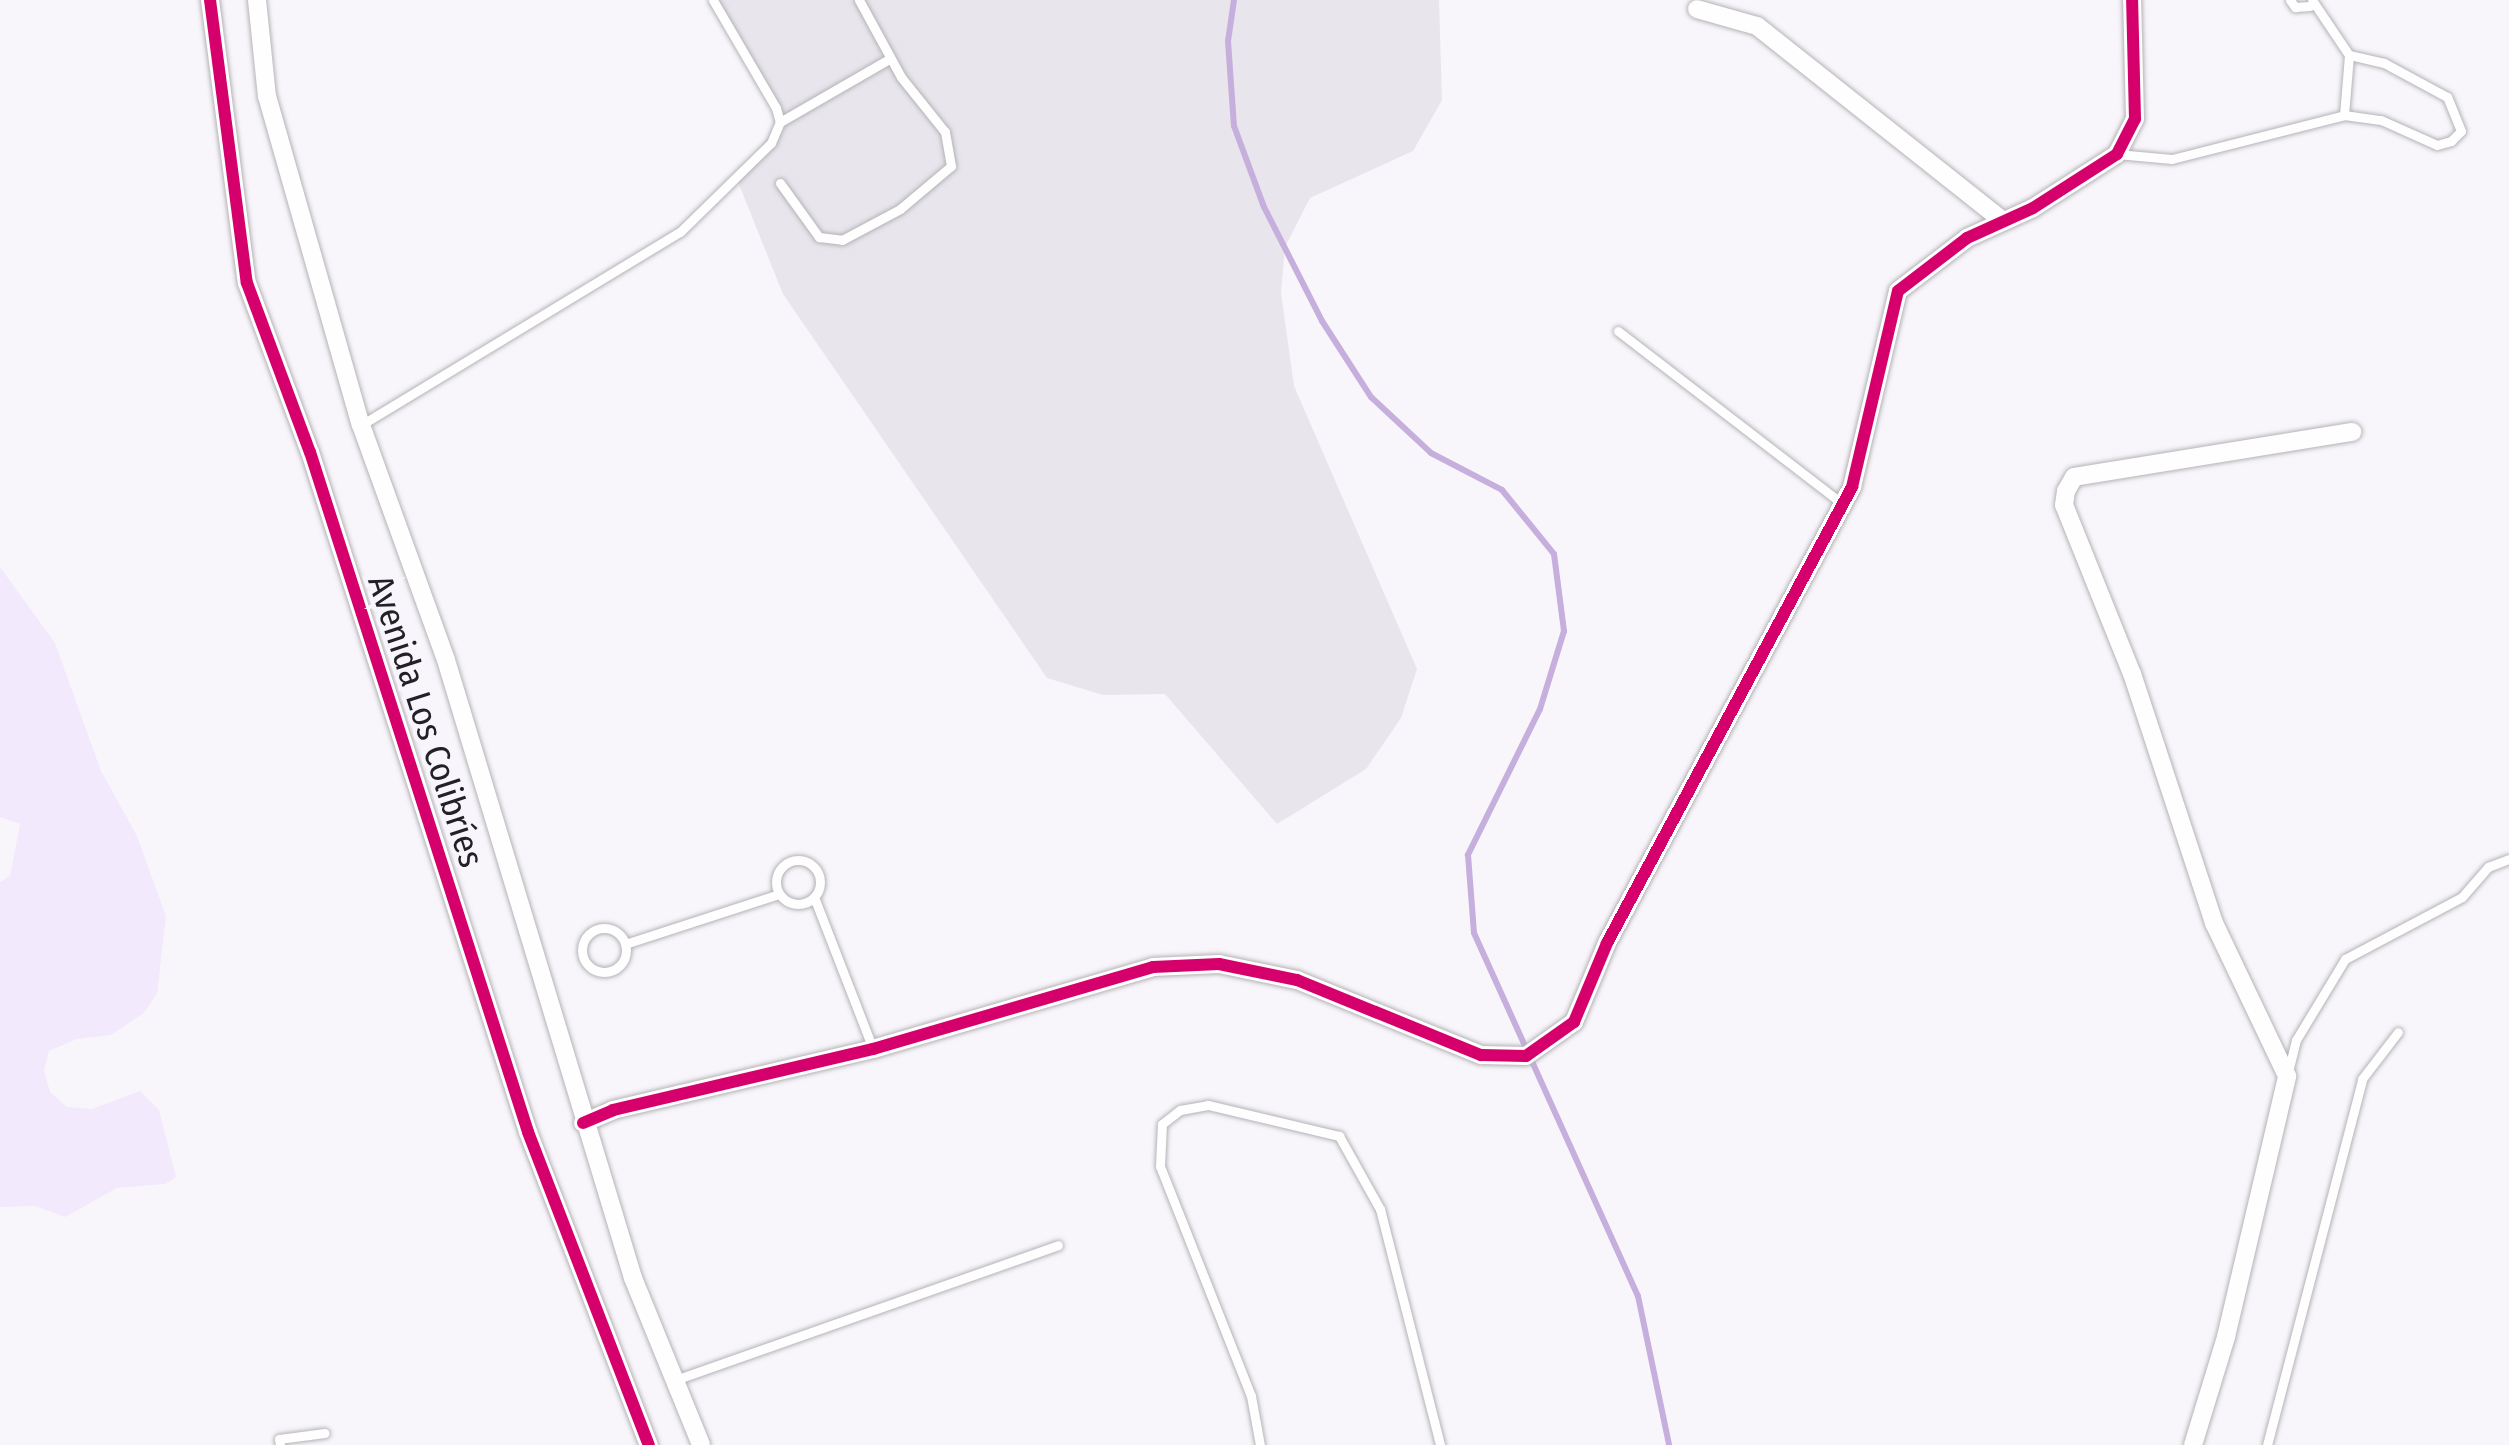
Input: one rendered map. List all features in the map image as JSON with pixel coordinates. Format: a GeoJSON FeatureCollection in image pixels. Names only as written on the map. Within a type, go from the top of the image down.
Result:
{"type":"FeatureCollection","features":[{"type":"Feature","properties":{"kind":"street","name":"Avenida Los Colibríes"},"geometry":{"type":"LineString","coordinates":[[210,0],[247,283],[310,452],[528,1132],[650,1445]]}},
{"type":"Feature","properties":{"kind":"street","name":"Avenida Los Colibríes"},"geometry":{"type":"LineString","coordinates":[[257,0],[268,96],[361,425],[446,660],[632,1278],[702,1445]]}},
{"type":"Feature","properties":{"kind":"street"},"geometry":{"type":"LineString","coordinates":[[583,1123],[613,1110],[873,1049],[1094,980],[1219,964],[1297,980],[1481,1055],[1526,1056],[1574,1022],[1607,943],[1843,504],[1866,438],[1898,290],[1967,238],[2003,222],[2117,154],[2135,119],[2132,0]]}},
{"type":"Feature","properties":{"kind":"street"},"geometry":{"type":"LineString","coordinates":[[1697,8],[1757,26],[2003,222]]}},
{"type":"Feature","properties":{"kind":"street"},"geometry":{"type":"LineString","coordinates":[[2193,1445],[2226,1337],[2287,1076],[2214,923],[2132,674],[2064,505],[2074,477],[2352,432]]}},
{"type":"Feature","properties":{"kind":"lane"},"geometry":{"type":"LineString","coordinates":[[713,0],[780,122]]}},
{"type":"Feature","properties":{"kind":"lane"},"geometry":{"type":"LineString","coordinates":[[780,183],[819,237],[842,240],[938,183],[951,166],[944,132],[889,59],[859,0]]}},
{"type":"Feature","properties":{"kind":"lane"},"geometry":{"type":"LineString","coordinates":[[2290,0],[2296,7],[2311,3],[2349,55],[2344,116]]}},
{"type":"Feature","properties":{"kind":"lane"},"geometry":{"type":"LineString","coordinates":[[2117,154],[2172,159],[2344,116],[2381,120],[2436,145],[2461,130],[2447,98],[2384,63],[2349,55]]}},
{"type":"Feature","properties":{"kind":"lane"},"geometry":{"type":"LineString","coordinates":[[361,425],[680,232],[771,142],[780,122],[889,59]]}},
{"type":"Feature","properties":{"kind":"lane"},"geometry":{"type":"LineString","coordinates":[[1618,331],[1843,504]]}},
{"type":"Feature","properties":{"kind":"lane"},"geometry":{"type":"LineString","coordinates":[[2287,1076],[2296,1040],[2345,959],[2462,897],[2488,867],[2509,858]]}},
{"type":"Feature","properties":{"kind":"lane"},"geometry":{"type":"LineString","coordinates":[[779,894],[779,870],[800,860],[818,874],[814,897],[873,1049]]}},
{"type":"Feature","properties":{"kind":"lane"},"geometry":{"type":"LineString","coordinates":[[625,944],[779,894],[800,904],[814,897]]}},
{"type":"Feature","properties":{"kind":"lane"},"geometry":{"type":"LineString","coordinates":[[596,928],[614,930],[625,944],[622,962],[607,972],[590,967],[582,950],[596,928]]}},
{"type":"Feature","properties":{"kind":"lane"},"geometry":{"type":"LineString","coordinates":[[2267,1445],[2362,1079],[2398,1032]]}},
{"type":"Feature","properties":{"kind":"lane"},"geometry":{"type":"LineString","coordinates":[[1260,1445],[1250,1396],[1160,1166],[1162,1124],[1180,1110],[1208,1105],[1339,1136],[1380,1209],[1440,1445]]}},
{"type":"Feature","properties":{"kind":"lane"},"geometry":{"type":"LineString","coordinates":[[675,1380],[1058,1245]]}},
{"type":"Feature","properties":{"kind":"lane"},"geometry":{"type":"LineString","coordinates":[[280,1445],[280,1439],[325,1433]]}},
{"type":"Feature","properties":{"kind":"shaded area"},"geometry":{"type":"Polygon","coordinates":[[[713,0],[1439,0],[1442,100],[1413,151],[1310,198],[1285,247],[1281,293],[1294,386],[1417,669],[1401,718],[1366,769],[1277,824],[1165,694],[1103,695],[1047,678],[783,294],[736,177],[780,122],[713,0]]]}},
{"type":"Feature","properties":{"kind":"shaded area"},"geometry":{"type":"Polygon","coordinates":[[[0,567],[55,643],[101,771],[137,836],[166,916],[157,994],[144,1013],[111,1035],[77,1039],[49,1051],[44,1070],[50,1092],[67,1107],[92,1109],[140,1091],[159,1110],[176,1177],[165,1184],[117,1188],[65,1217],[35,1206],[0,1207],[0,882],[10,876],[20,824],[0,817],[0,567]]]}},
{"type":"Feature","properties":{"kind":"waterway"},"geometry":{"type":"LineString","coordinates":[[1234,0],[1228,41],[1234,126],[1264,207],[1322,321],[1371,397],[1431,453],[1502,490],[1554,554],[1564,631],[1540,709],[1468,855],[1474,933],[1638,1296],[1669,1445]]}},
{"type":"Feature","properties":{"kind":"cycle path"},"geometry":{"type":"LineString","coordinates":[[210,0],[247,283],[310,452],[528,1132],[649,1445]]}},
{"type":"Feature","properties":{"kind":"cycle path"},"geometry":{"type":"LineString","coordinates":[[583,1123],[613,1110],[873,1049],[1153,967],[1219,964],[1297,980],[1481,1055],[1526,1056],[1574,1022],[1607,943],[1852,487],[1898,291],[1967,238],[2033,208],[2117,154],[2135,119],[2132,0]]}}]}
